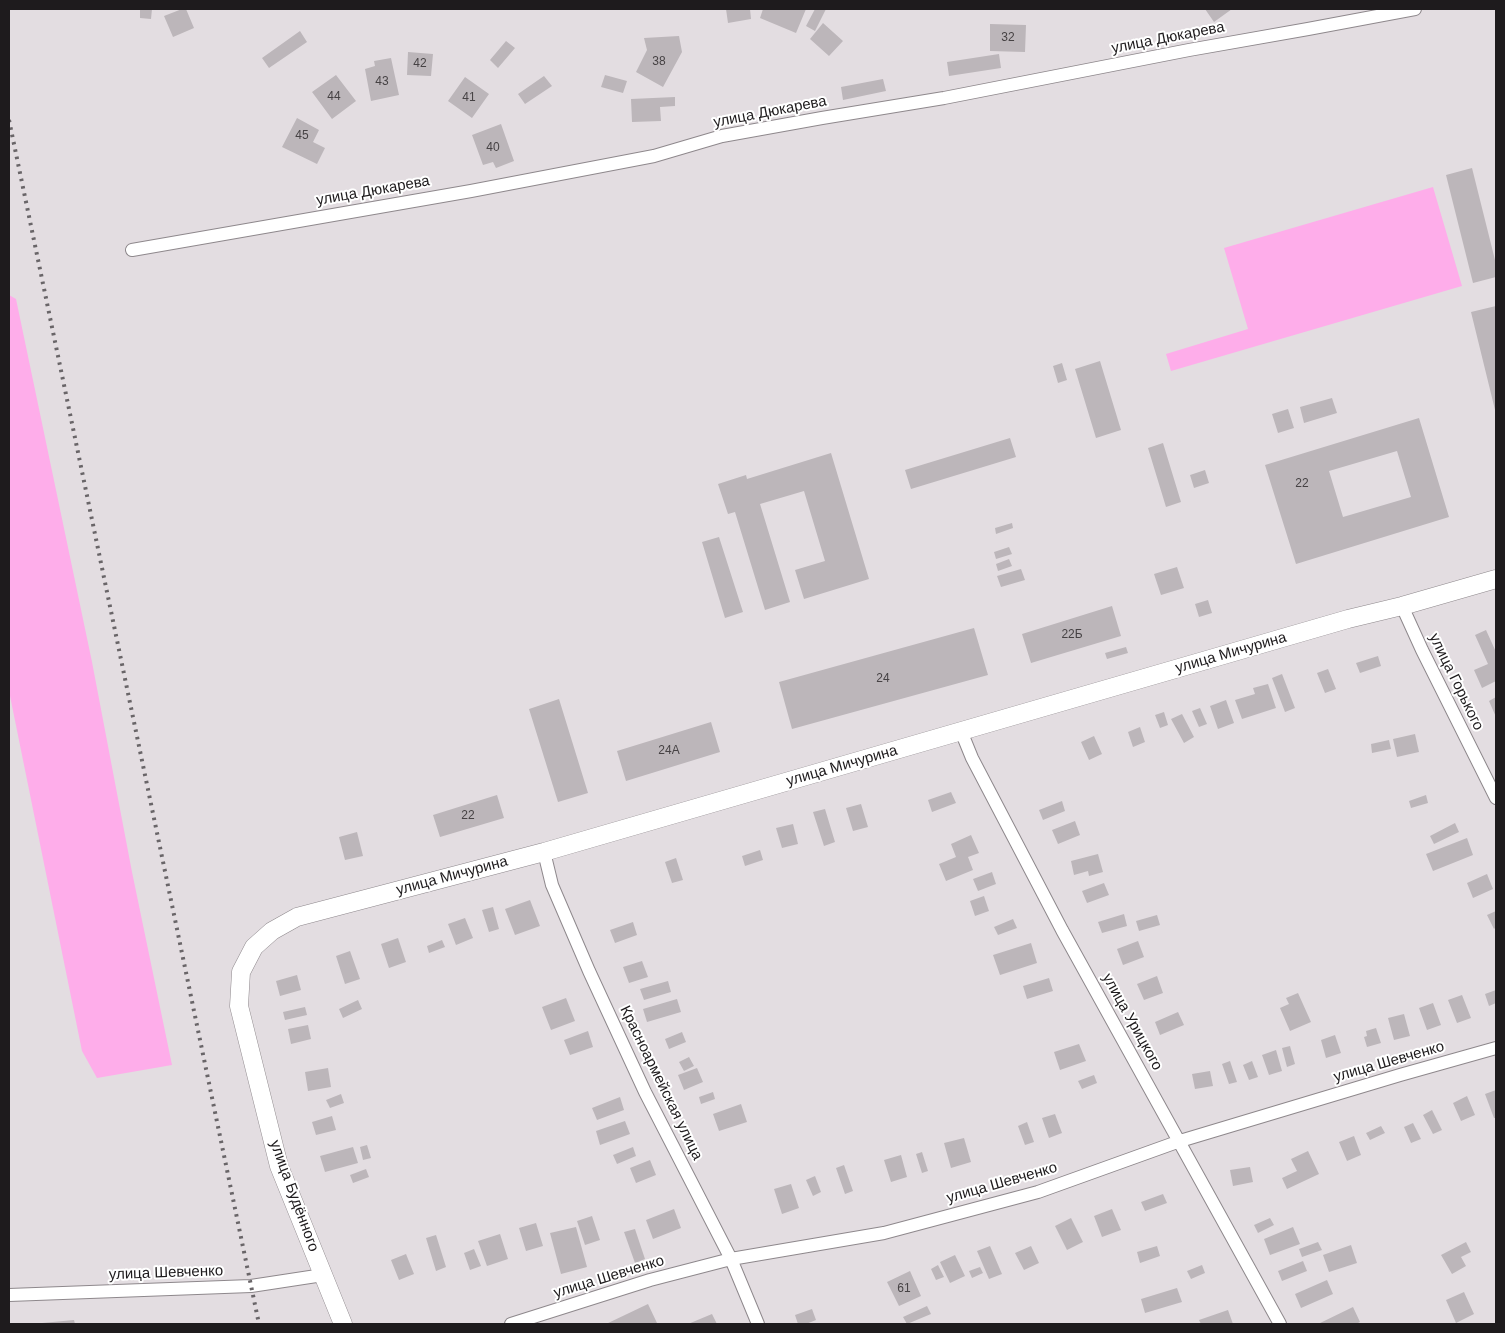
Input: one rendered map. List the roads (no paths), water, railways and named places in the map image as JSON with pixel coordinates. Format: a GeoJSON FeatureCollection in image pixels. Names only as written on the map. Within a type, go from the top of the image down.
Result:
{"type":"FeatureCollection","features":[{"type":"Feature","properties":{"kind":"street","name":"улица Дюкарева"},"geometry":{"type":"LineString","coordinates":[[132,250],[470,191],[654,156],[722,136],[944,98],[1189,50],[1415,9]]}},
{"type":"Feature","properties":{"kind":"street","name":"улица Мичурина"},"geometry":{"type":"LineString","coordinates":[[239,1006],[242,972],[254,947],[272,931],[297,917],[544,852],[1348,619],[1402,606],[1496,579]]}},
{"type":"Feature","properties":{"kind":"street","name":"улица Горького"},"geometry":{"type":"LineString","coordinates":[[1402,606],[1496,798]]}},
{"type":"Feature","properties":{"kind":"street","name":"улица Урицкого"},"geometry":{"type":"LineString","coordinates":[[962,731],[972,758],[1053,913],[1280,1324]]}},
{"type":"Feature","properties":{"kind":"street","name":"Красноармейская улица"},"geometry":{"type":"LineString","coordinates":[[544,852],[552,885],[589,971],[645,1092],[731,1259],[758,1324]]}},
{"type":"Feature","properties":{"kind":"street","name":"улица Будённого"},"geometry":{"type":"LineString","coordinates":[[239,1006],[280,1166],[343,1324]]}},
{"type":"Feature","properties":{"kind":"street","name":"улица Шевченко"},"geometry":{"type":"LineString","coordinates":[[511,1324],[650,1280],[731,1259],[884,1233],[1038,1192],[1180,1141],[1496,1048]]}},
{"type":"Feature","properties":{"kind":"street","name":"улица Шевченко"},"geometry":{"type":"LineString","coordinates":[[9,1296],[251,1286],[323,1275]]}},
{"type":"Feature","properties":{"kind":"railway"},"geometry":{"type":"LineString","coordinates":[[9,120],[259,1324]]}}]}
